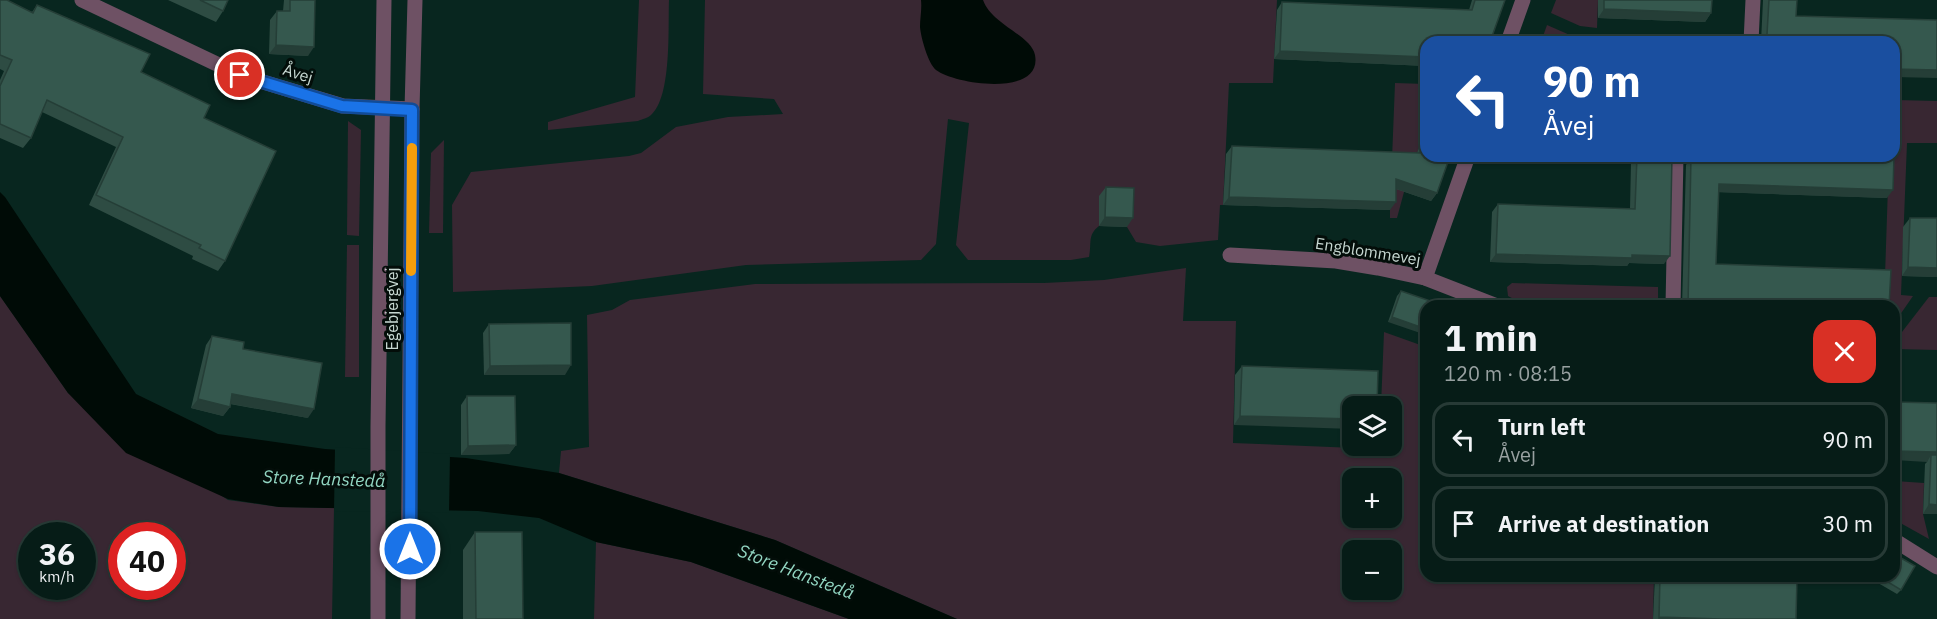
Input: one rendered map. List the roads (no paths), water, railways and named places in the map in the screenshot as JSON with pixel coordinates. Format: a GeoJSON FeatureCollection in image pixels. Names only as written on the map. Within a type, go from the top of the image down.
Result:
{"type":"FeatureCollection","features":[{"type":"Feature","properties":{"kind":"street","name":"Åvej"},"geometry":{"type":"LineString","coordinates":[[82,0],[240,75],[342,106],[412,110]]}},
{"type":"Feature","properties":{"kind":"street","name":"Egebjergvej"},"geometry":{"type":"LineString","coordinates":[[378,619],[378,426],[384,0]]}},
{"type":"Feature","properties":{"kind":"street","name":"Egebjergvej"},"geometry":{"type":"LineString","coordinates":[[408,619],[415,0]]}},
{"type":"Feature","properties":{"kind":"street"},"geometry":{"type":"LineString","coordinates":[[1510,36],[1523,0]]}},
{"type":"Feature","properties":{"kind":"street"},"geometry":{"type":"LineString","coordinates":[[1751,36],[1753,0]]}},
{"type":"Feature","properties":{"kind":"street"},"geometry":{"type":"LineString","coordinates":[[1425,278],[1466,162]]}},
{"type":"Feature","properties":{"kind":"street"},"geometry":{"type":"LineString","coordinates":[[1673,300],[1676,162]]}},
{"type":"Feature","properties":{"kind":"street","name":"Engblommevej"},"geometry":{"type":"LineString","coordinates":[[1230,255],[1336,261],[1425,278],[1482,300]]}},
{"type":"Feature","properties":{"kind":"street"},"geometry":{"type":"LineString","coordinates":[[1900,544],[1937,567]]}},
{"type":"Feature","properties":{"kind":"water"},"geometry":{"type":"Polygon","coordinates":[[[921,0],[983,0],[994,16],[1032,48],[1035,55],[1034,68],[1026,77],[996,84],[961,80],[936,70],[928,56],[922,37],[921,0]]]}},
{"type":"Feature","properties":{"kind":"water","name":"Store Hanstedå"},"geometry":{"type":"Polygon","coordinates":[[[0,192],[136,394],[218,434],[325,449],[466,458],[559,473],[775,540],[957,619],[849,619],[691,562],[596,542],[539,518],[478,511],[279,507],[228,499],[126,453],[68,393],[0,296],[0,192]]]}}]}
